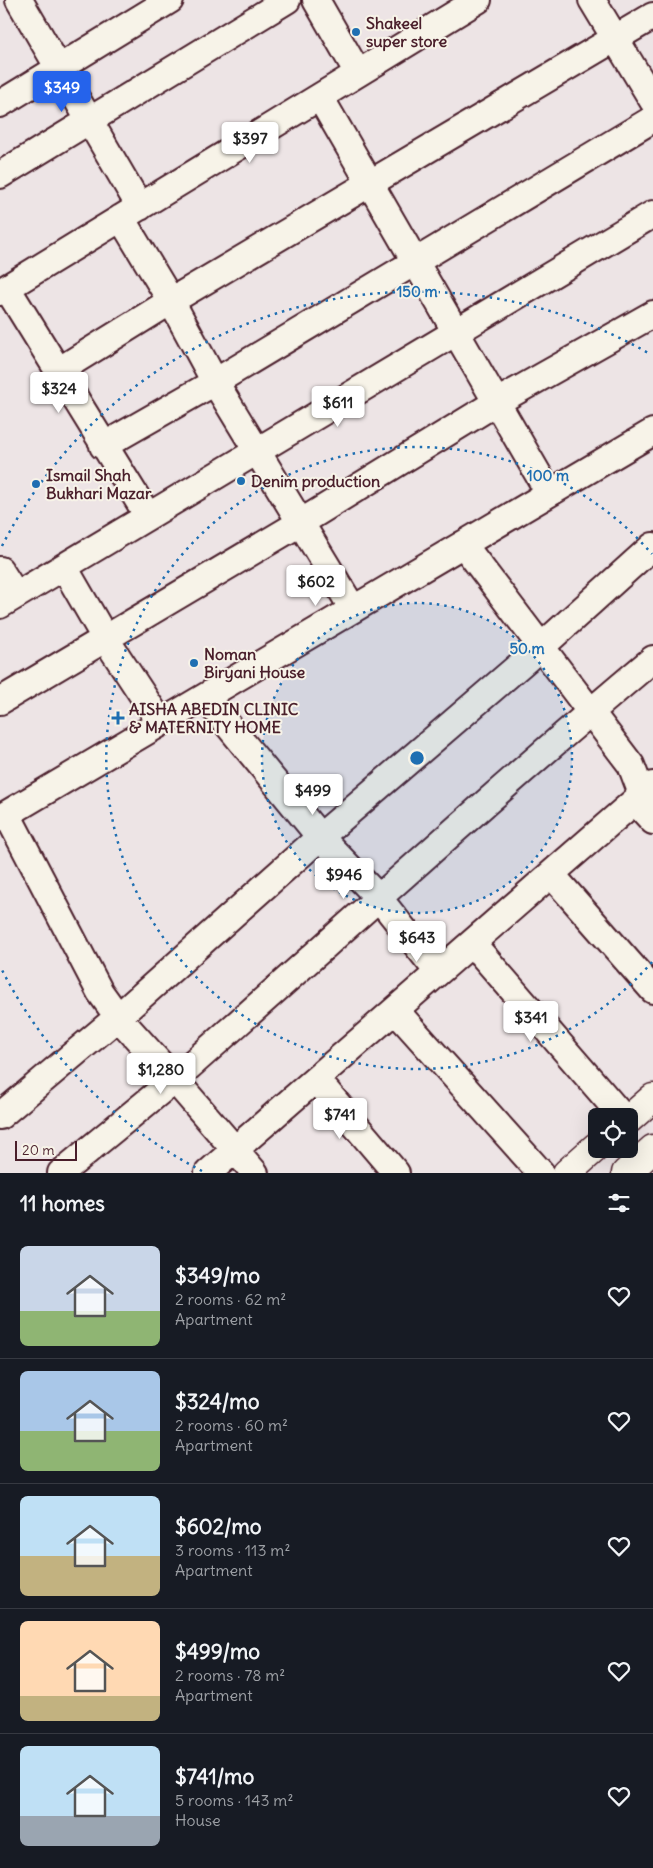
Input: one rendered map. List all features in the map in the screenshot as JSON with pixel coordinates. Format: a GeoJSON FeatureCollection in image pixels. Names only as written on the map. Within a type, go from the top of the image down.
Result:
{"type":"FeatureCollection","features":[{"type":"Feature","properties":{"kind":"main road"},"geometry":{"type":"LineString","coordinates":[[638,1111],[653,1098]]}},
{"type":"Feature","properties":{"kind":"main road"},"geometry":{"type":"LineString","coordinates":[[567,1173],[588,1154]]}},
{"type":"Feature","properties":{"kind":"street"},"geometry":{"type":"LineString","coordinates":[[19,0],[90,120],[171,301],[215,382],[353,609]]}},
{"type":"Feature","properties":{"kind":"street"},"geometry":{"type":"LineString","coordinates":[[0,104],[170,0]]}},
{"type":"Feature","properties":{"kind":"street"},"geometry":{"type":"LineString","coordinates":[[0,175],[287,0]]}},
{"type":"Feature","properties":{"kind":"street"},"geometry":{"type":"LineString","coordinates":[[316,0],[358,73]]}},
{"type":"Feature","properties":{"kind":"street"},"geometry":{"type":"LineString","coordinates":[[148,516],[4,290],[478,0]]}},
{"type":"Feature","properties":{"kind":"street"},"geometry":{"type":"LineString","coordinates":[[592,0],[614,39],[653,100]]}},
{"type":"Feature","properties":{"kind":"street"},"geometry":{"type":"LineString","coordinates":[[58,372],[171,301],[653,16]]}},
{"type":"Feature","properties":{"kind":"street"},"geometry":{"type":"LineString","coordinates":[[320,97],[549,493]]}},
{"type":"Feature","properties":{"kind":"street"},"geometry":{"type":"LineString","coordinates":[[103,446],[215,382],[653,120]]}},
{"type":"Feature","properties":{"kind":"street"},"geometry":{"type":"LineString","coordinates":[[0,570],[8,600],[653,214]]}},
{"type":"Feature","properties":{"kind":"street"},"geometry":{"type":"LineString","coordinates":[[0,701],[300,523],[497,402],[653,314]]}},
{"type":"Feature","properties":{"kind":"street"},"geometry":{"type":"LineString","coordinates":[[255,1173],[118,1017],[100,992],[4,816],[653,432]]}},
{"type":"Feature","properties":{"kind":"street"},"geometry":{"type":"LineString","coordinates":[[463,544],[648,789]]}},
{"type":"Feature","properties":{"kind":"street"},"geometry":{"type":"LineString","coordinates":[[0,1116],[118,1017],[320,837],[541,647],[653,546]]}},
{"type":"Feature","properties":{"kind":"street"},"geometry":{"type":"LineString","coordinates":[[64,567],[105,638],[161,723]]}},
{"type":"Feature","properties":{"kind":"street"},"geometry":{"type":"LineString","coordinates":[[60,1173],[174,1079],[378,897],[653,659]]}},
{"type":"Feature","properties":{"kind":"street"},"geometry":{"type":"LineString","coordinates":[[205,697],[320,837],[378,897],[438,972]]}},
{"type":"Feature","properties":{"kind":"street"},"geometry":{"type":"LineString","coordinates":[[648,789],[642,809],[653,821]]}},
{"type":"Feature","properties":{"kind":"street"},"geometry":{"type":"LineString","coordinates":[[208,1173],[648,789]]}},
{"type":"Feature","properties":{"kind":"street"},"geometry":{"type":"LineString","coordinates":[[551,874],[653,990]]}},
{"type":"Feature","properties":{"kind":"street"},"geometry":{"type":"LineString","coordinates":[[472,942],[615,1108]]}},
{"type":"Feature","properties":{"kind":"street"},"geometry":{"type":"LineString","coordinates":[[395,1010],[541,1173]]}},
{"type":"Feature","properties":{"kind":"street"},"geometry":{"type":"LineString","coordinates":[[316,1080],[396,1173]]}},
{"type":"Feature","properties":{"kind":"place","name":"Shakeel super store"},"geometry":{"type":"Point","coordinates":[356,32]}},
{"type":"Feature","properties":{"kind":"place","name":"Denim production"},"geometry":{"type":"Point","coordinates":[241,481]}},
{"type":"Feature","properties":{"kind":"place","name":"Ismail Shah Bukhari Mazar"},"geometry":{"type":"Point","coordinates":[36,484]}},
{"type":"Feature","properties":{"kind":"place","name":"Noman Biryani House"},"geometry":{"type":"Point","coordinates":[194,663]}},
{"type":"Feature","properties":{"kind":"place","name":"AISHA ABEDIN CLINIC & MATERNITY HOME"},"geometry":{"type":"Point","coordinates":[118,718]}}]}
